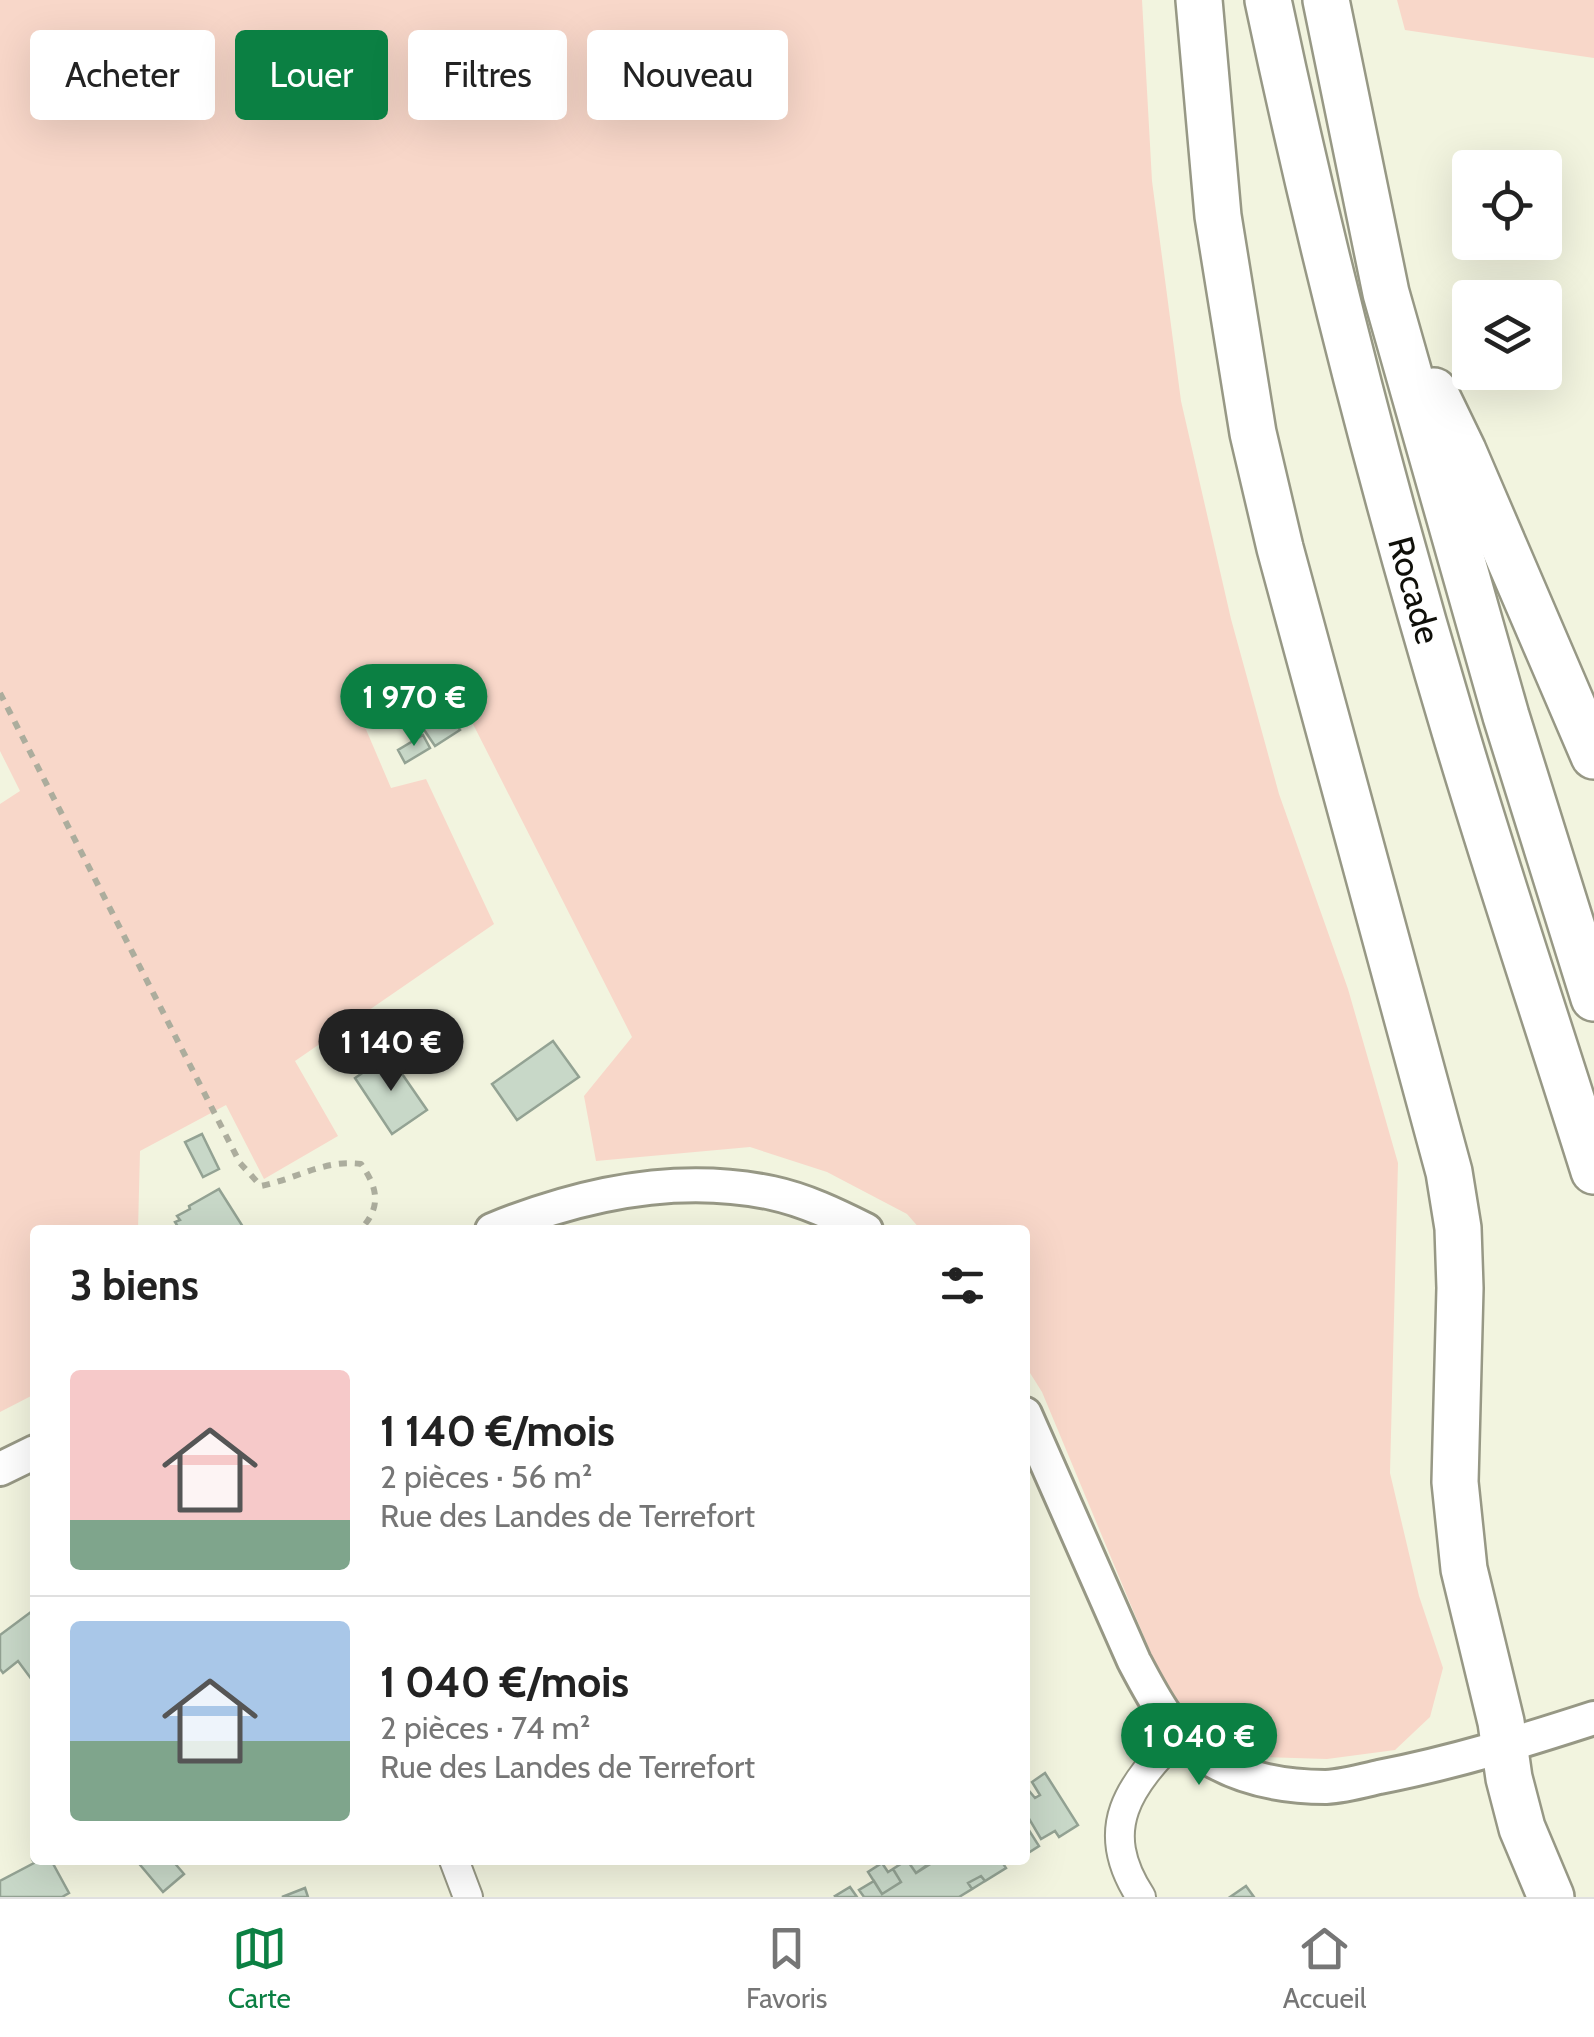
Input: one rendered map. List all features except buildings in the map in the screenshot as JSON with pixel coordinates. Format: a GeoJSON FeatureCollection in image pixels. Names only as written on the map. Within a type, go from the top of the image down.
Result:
{"type":"FeatureCollection","features":[{"type":"Feature","properties":{"kind":"highway"},"geometry":{"type":"LineString","coordinates":[[1199,0],[1218,216],[1253,433],[1280,548],[1448,1172],[1458,1228],[1460,1288],[1454,1451],[1464,1569],[1502,1722],[1522,1828],[1550,1897]]}},
{"type":"Feature","properties":{"kind":"highway","name":"Rocade"},"geometry":{"type":"LineString","coordinates":[[1268,0],[1338,304],[1414,590],[1594,1170]]}},
{"type":"Feature","properties":{"kind":"highway"},"geometry":{"type":"LineString","coordinates":[[1326,0],[1386,293],[1506,716],[1594,998]]}},
{"type":"Feature","properties":{"kind":"highway"},"geometry":{"type":"LineString","coordinates":[[1386,293],[1464,451],[1594,756]]}},
{"type":"Feature","properties":{"kind":"street"},"geometry":{"type":"LineString","coordinates":[[507,1225],[586,1199],[692,1184],[774,1193],[856,1225]]}},
{"type":"Feature","properties":{"kind":"street"},"geometry":{"type":"LineString","coordinates":[[1030,1425],[1134,1662],[1180,1734],[1208,1758],[1248,1776],[1289,1786],[1331,1787],[1504,1747],[1594,1718]]}},
{"type":"Feature","properties":{"kind":"street"},"geometry":{"type":"LineString","coordinates":[[0,1469],[30,1454]]}},
{"type":"Feature","properties":{"kind":"street"},"geometry":{"type":"LineString","coordinates":[[1140,1897],[1119,1852],[1118,1825],[1127,1798],[1180,1734]]}},
{"type":"Feature","properties":{"kind":"street"},"geometry":{"type":"LineString","coordinates":[[456,1865],[468,1897]]}},
{"type":"Feature","properties":{"kind":"path"},"geometry":{"type":"LineString","coordinates":[[0,693],[240,1164],[261,1186],[291,1180],[340,1161],[361,1164],[376,1188],[372,1218],[365,1225]]}},
{"type":"Feature","properties":{"kind":"shaded area"},"geometry":{"type":"Polygon","coordinates":[[[0,0],[1142,0],[1152,181],[1181,401],[1231,619],[1279,794],[1348,989],[1398,1163],[1390,1473],[1419,1596],[1443,1668],[1430,1717],[1395,1750],[1327,1759],[1260,1757],[1190,1721],[1155,1663],[1042,1392],[1030,1373],[1030,1225],[917,1225],[907,1214],[827,1172],[750,1147],[596,1161],[584,1096],[632,1037],[444,667],[359,713],[391,788],[426,779],[494,924],[295,1061],[338,1136],[264,1179],[226,1105],[140,1151],[138,1225],[30,1225],[30,1397],[0,1412],[0,804],[20,791],[0,751],[0,0]]]}},
{"type":"Feature","properties":{"kind":"shaded area"},"geometry":{"type":"Polygon","coordinates":[[[1397,0],[1594,0],[1594,58],[1405,30],[1397,0]]]}}]}
